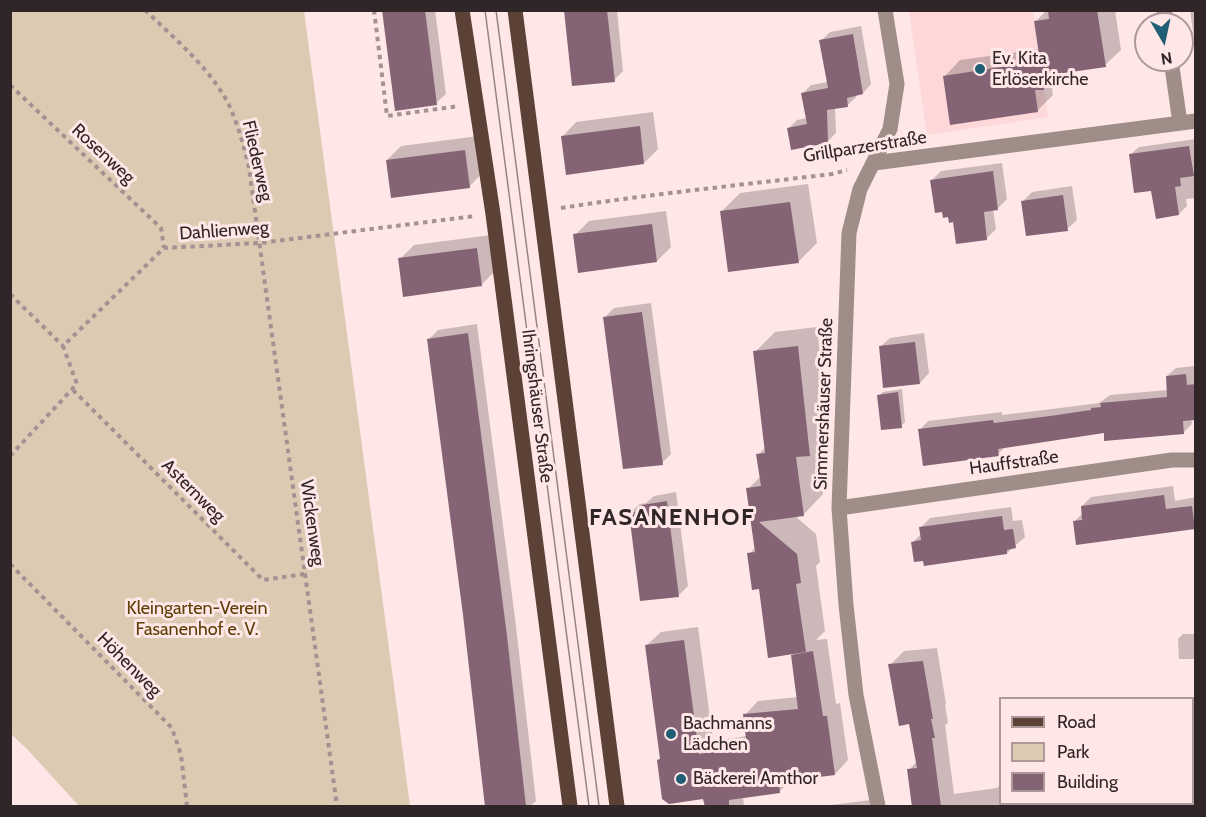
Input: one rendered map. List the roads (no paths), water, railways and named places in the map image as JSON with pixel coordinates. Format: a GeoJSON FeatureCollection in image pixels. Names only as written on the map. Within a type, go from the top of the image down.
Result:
{"type":"FeatureCollection","features":[{"type":"Feature","properties":{"kind":"main road","name":"Ihringshäuser Straße"},"geometry":{"type":"LineString","coordinates":[[462,10],[493,214],[570,807]]}},
{"type":"Feature","properties":{"kind":"main road","name":"Ihringshäuser Straße"},"geometry":{"type":"LineString","coordinates":[[515,10],[617,807]]}},
{"type":"Feature","properties":{"kind":"street","name":"Simmershäuser Straße"},"geometry":{"type":"LineString","coordinates":[[878,807],[856,695],[846,605],[839,508],[849,233],[860,189],[890,129],[897,84],[885,10]]}},
{"type":"Feature","properties":{"kind":"street"},"geometry":{"type":"LineString","coordinates":[[1174,72],[1188,122]]}},
{"type":"Feature","properties":{"kind":"street","name":"Grillparzerstraße"},"geometry":{"type":"LineString","coordinates":[[874,163],[1188,122]]}},
{"type":"Feature","properties":{"kind":"street","name":"Hauffstraße"},"geometry":{"type":"LineString","coordinates":[[839,508],[1172,460],[1196,460]]}},
{"type":"Feature","properties":{"kind":"tram line"},"geometry":{"type":"LineString","coordinates":[[485,10],[589,806]]}},
{"type":"Feature","properties":{"kind":"tram line"},"geometry":{"type":"LineString","coordinates":[[496,10],[599,806]]}},
{"type":"Feature","properties":{"kind":"place","name":"Ev. Kita Erlöserkirche"},"geometry":{"type":"Point","coordinates":[980,69]}},
{"type":"Feature","properties":{"kind":"place","name":"Bachmanns Lädchen"},"geometry":{"type":"Point","coordinates":[671,734]}},
{"type":"Feature","properties":{"kind":"place","name":"Bäckerei Amthor"},"geometry":{"type":"Point","coordinates":[681,779]}},
{"type":"Feature","properties":{"kind":"district","name":"FASANENHOF"},"geometry":{"type":"Point","coordinates":[672,518]}},
{"type":"Feature","properties":{"kind":"park label","name":"Kleingarten-Verein Fasanenhof e. V."},"geometry":{"type":"Point","coordinates":[197,619]}}]}
